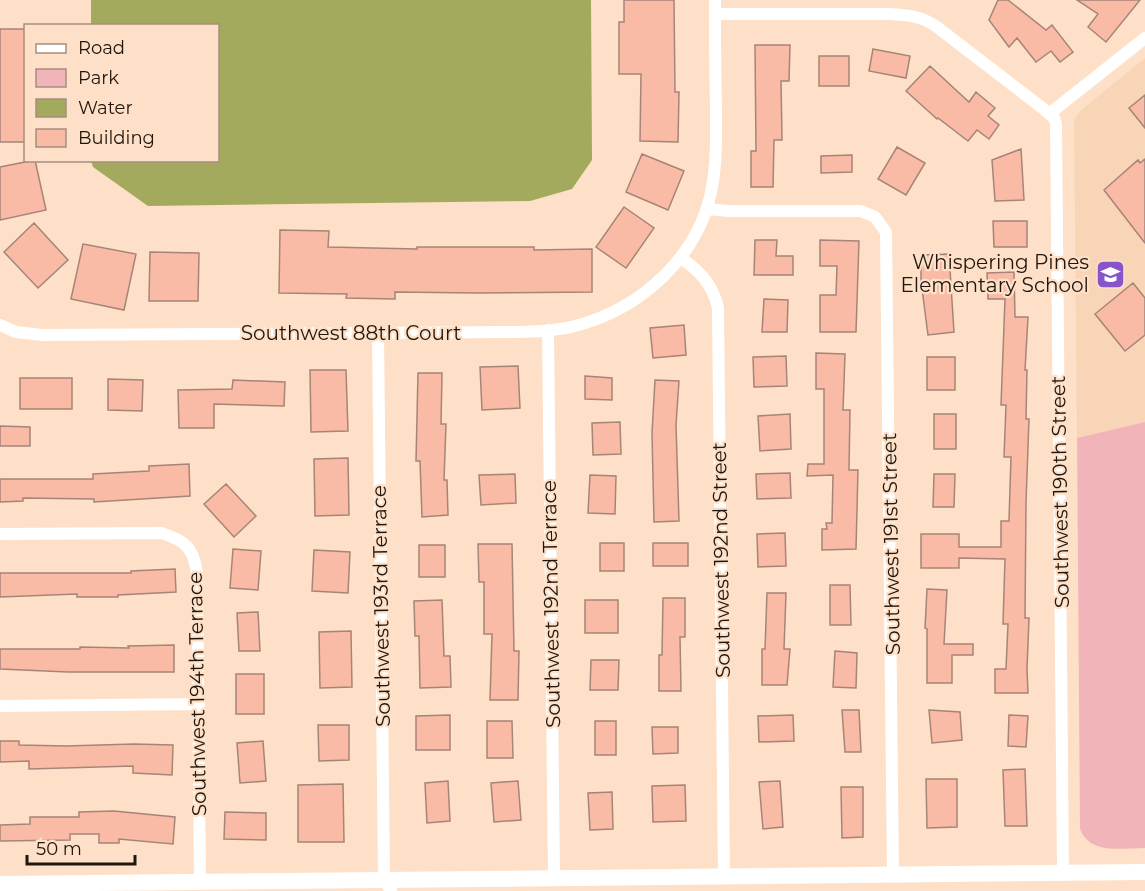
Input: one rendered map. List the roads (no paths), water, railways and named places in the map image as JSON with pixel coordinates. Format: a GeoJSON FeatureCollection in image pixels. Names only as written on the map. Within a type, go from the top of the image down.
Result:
{"type":"FeatureCollection","features":[{"type":"Feature","properties":{"kind":"street","name":"Southwest 88th Court"},"geometry":{"type":"LineString","coordinates":[[0,325],[16,332],[42,335],[548,330],[589,322],[628,304],[651,288],[681,258],[695,236],[707,209],[715,160],[715,0]]}},
{"type":"Feature","properties":{"kind":"street"},"geometry":{"type":"LineString","coordinates":[[715,14],[889,14],[917,17],[937,27],[1049,114],[1145,38]]}},
{"type":"Feature","properties":{"kind":"street","name":"Southwest 190th Street"},"geometry":{"type":"LineString","coordinates":[[1049,114],[1056,124],[1057,132],[1063,872]]}},
{"type":"Feature","properties":{"kind":"street","name":"Southwest 191st Street"},"geometry":{"type":"LineString","coordinates":[[707,209],[867,212],[883,225],[887,239],[893,875]]}},
{"type":"Feature","properties":{"kind":"street","name":"Southwest 192nd Street"},"geometry":{"type":"LineString","coordinates":[[681,258],[697,269],[708,282],[718,308],[724,877]]}},
{"type":"Feature","properties":{"kind":"street","name":"Southwest 192nd Terrace"},"geometry":{"type":"LineString","coordinates":[[548,330],[554,878]]}},
{"type":"Feature","properties":{"kind":"street","name":"Southwest 193rd Terrace"},"geometry":{"type":"LineString","coordinates":[[378,333],[383,887]]}},
{"type":"Feature","properties":{"kind":"street","name":"Southwest 194th Terrace"},"geometry":{"type":"LineString","coordinates":[[0,534],[152,532],[176,537],[187,545],[194,558],[197,574],[200,882]]}},
{"type":"Feature","properties":{"kind":"street"},"geometry":{"type":"LineString","coordinates":[[0,706],[199,704]]}},
{"type":"Feature","properties":{"kind":"street"},"geometry":{"type":"LineString","coordinates":[[0,884],[200,882],[383,887],[554,878],[1145,872]]}},
{"type":"Feature","properties":{"kind":"water"},"geometry":{"type":"Polygon","coordinates":[[[91,0],[591,0],[592,160],[572,189],[530,201],[148,206],[93,167],[91,162],[219,162],[219,24],[91,24],[91,0]]]}},
{"type":"Feature","properties":{"kind":"place","name":"Whispering Pines Elementary School"},"geometry":{"type":"Point","coordinates":[1110,274]}}]}
